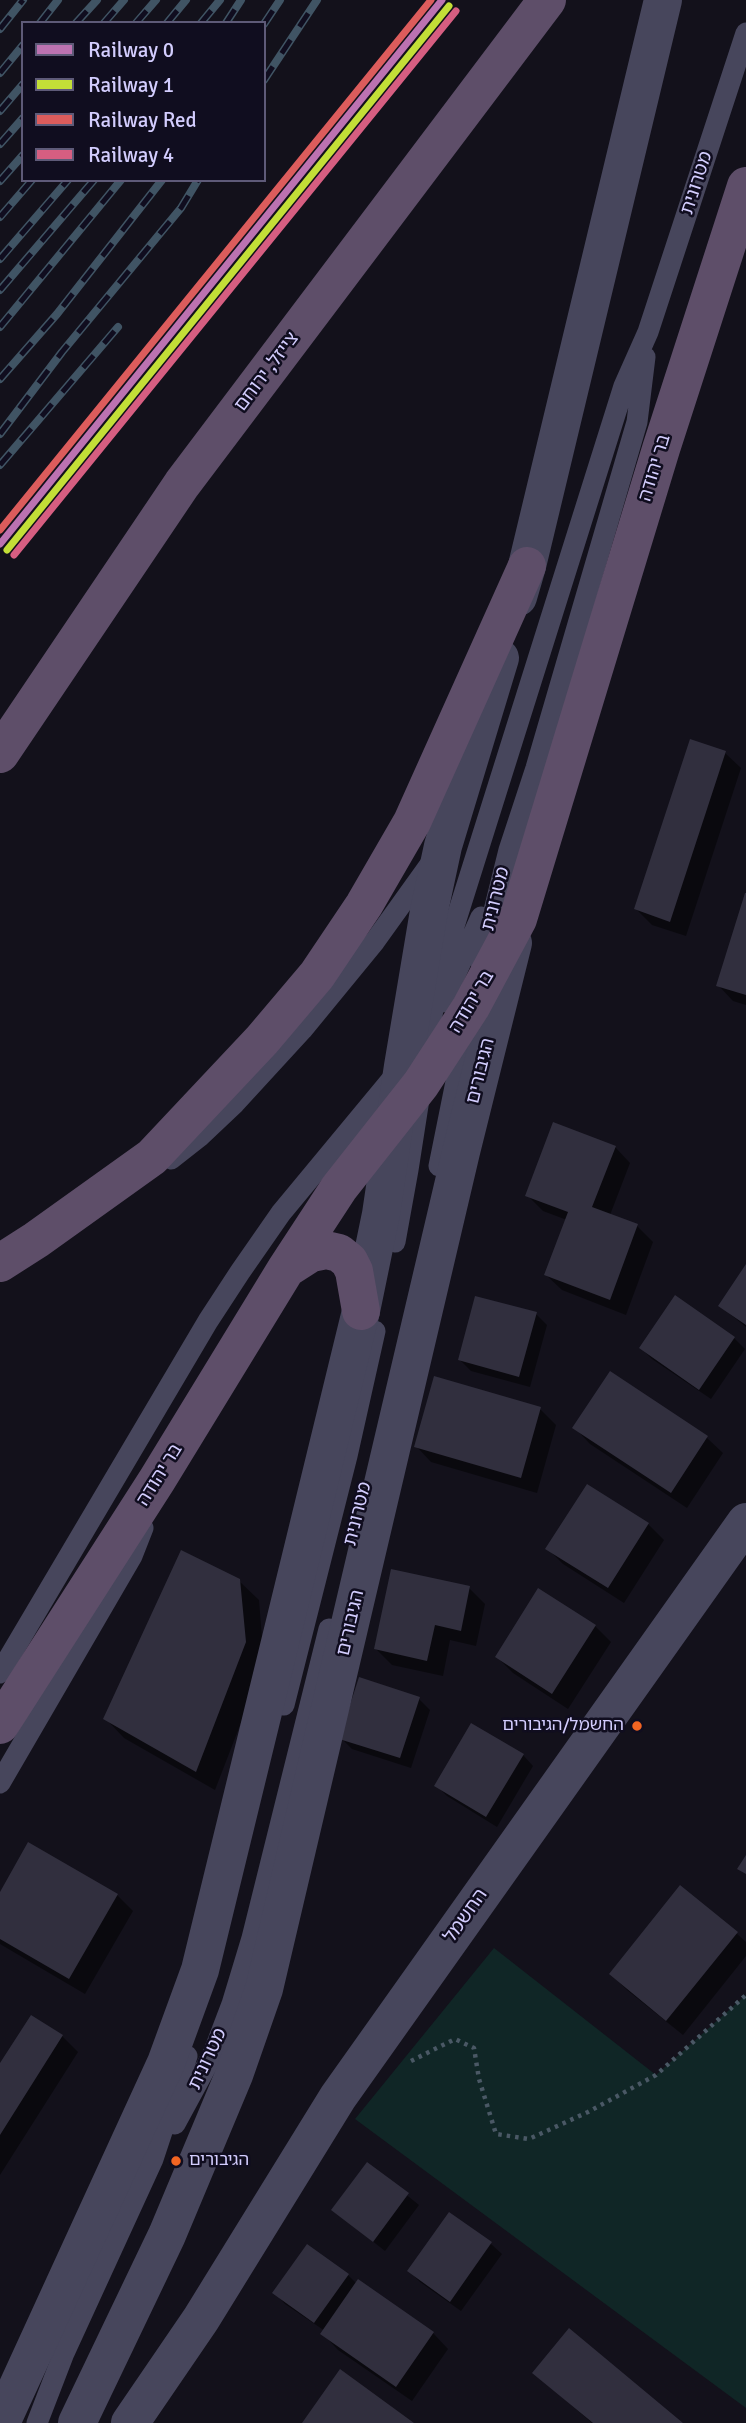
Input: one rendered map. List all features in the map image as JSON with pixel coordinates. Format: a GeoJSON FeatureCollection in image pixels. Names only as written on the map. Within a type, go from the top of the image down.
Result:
{"type":"FeatureCollection","features":[{"type":"Feature","properties":{"kind":"highway","name":"צייזל, ירוחם"},"geometry":{"type":"LineString","coordinates":[[0,754],[183,484],[547,0]]}},
{"type":"Feature","properties":{"kind":"highway","name":"בר יהודה"},"geometry":{"type":"LineString","coordinates":[[0,1725],[157,1480],[286,1269],[339,1188],[396,1119],[412,1075],[471,1007],[519,919],[661,449],[746,186]]}},
{"type":"Feature","properties":{"kind":"highway"},"geometry":{"type":"LineString","coordinates":[[0,1263],[152,1157],[262,1040],[324,965],[365,905],[412,822],[527,566]]}},
{"type":"Feature","properties":{"kind":"highway"},"geometry":{"type":"LineString","coordinates":[[286,1269],[311,1253],[326,1250],[339,1252],[349,1261],[354,1271],[361,1311]]}},
{"type":"Feature","properties":{"kind":"street"},"geometry":{"type":"LineString","coordinates":[[412,1075],[443,846],[527,566],[663,0]]}},
{"type":"Feature","properties":{"kind":"street","name":"הגיבורים"},"geometry":{"type":"LineString","coordinates":[[77,2423],[167,2235],[234,2076],[264,1989],[461,1152],[519,919]]}},
{"type":"Feature","properties":{"kind":"street"},"geometry":{"type":"LineString","coordinates":[[1,2423],[166,2063],[200,1970],[361,1311],[381,1214],[396,1119]]}},
{"type":"Feature","properties":{"kind":"street","name":"החשמל"},"geometry":{"type":"LineString","coordinates":[[130,2423],[201,2319],[338,2096],[746,1522]]}},
{"type":"Feature","properties":{"kind":"street","name":"החשמל"},"geometry":{"type":"LineString","coordinates":[[149,2423],[201,2319]]}},
{"type":"Feature","properties":{"kind":"lane","name":"מטרונית"},"geometry":{"type":"LineString","coordinates":[[430,1029],[436,990],[463,895],[624,386],[648,332],[746,33]]}},
{"type":"Feature","properties":{"kind":"lane","name":"מטרונית"},"geometry":{"type":"LineString","coordinates":[[153,2159],[213,2054],[252,1938],[390,1387],[471,1007],[509,850],[536,768],[636,422],[648,332]]}},
{"type":"Feature","properties":{"kind":"lane","name":"מטרונית"},"geometry":{"type":"LineString","coordinates":[[96,1198],[159,1168],[199,1137],[235,1103],[302,1030],[375,942],[443,846],[500,758],[527,699]]}},
{"type":"Feature","properties":{"kind":"lane","name":"מטרונית"},"geometry":{"type":"LineString","coordinates":[[37,2423],[64,2353],[153,2159],[211,1984],[238,1889],[340,1483],[400,1219],[412,1075],[509,850]]}},
{"type":"Feature","properties":{"kind":"lane"},"geometry":{"type":"LineString","coordinates":[[0,1673],[208,1321],[240,1272],[281,1213],[412,1075]]}},
{"type":"Feature","properties":{"kind":"lane"},"geometry":{"type":"LineString","coordinates":[[0,1783],[132,1556],[147,1519],[157,1480]]}},
{"type":"Feature","properties":{"kind":"path"},"geometry":{"type":"LineString","coordinates":[[408,2062],[456,2039],[474,2048],[496,2134],[529,2139],[588,2112],[656,2075],[746,1996]]}},
{"type":"Feature","properties":{"kind":"green space"},"geometry":{"type":"Polygon","coordinates":[[[494,1948],[656,2075],[746,1995],[746,2408],[355,2119],[494,1948]]]}},
{"type":"Feature","properties":{"kind":"building"},"geometry":{"type":"Polygon","coordinates":[[[690,739],[726,751],[670,922],[634,909],[690,739]]]}},
{"type":"Feature","properties":{"kind":"building"},"geometry":{"type":"Polygon","coordinates":[[[746,893],[746,995],[716,986],[746,893]]]}},
{"type":"Feature","properties":{"kind":"building"},"geometry":{"type":"Polygon","coordinates":[[[553,1122],[616,1146],[592,1207],[638,1224],[610,1300],[544,1275],[568,1212],[525,1196],[553,1122]]]}},
{"type":"Feature","properties":{"kind":"building"},"geometry":{"type":"Polygon","coordinates":[[[746,1264],[746,1325],[718,1306],[746,1264]]]}},
{"type":"Feature","properties":{"kind":"building"},"geometry":{"type":"Polygon","coordinates":[[[675,1295],[735,1337],[699,1390],[639,1348],[675,1295]]]}},
{"type":"Feature","properties":{"kind":"building"},"geometry":{"type":"Polygon","coordinates":[[[475,1296],[537,1312],[519,1377],[458,1360],[475,1296]]]}},
{"type":"Feature","properties":{"kind":"building"},"geometry":{"type":"Polygon","coordinates":[[[610,1371],[708,1436],[671,1493],[572,1428],[610,1371]]]}},
{"type":"Feature","properties":{"kind":"building"},"geometry":{"type":"Polygon","coordinates":[[[434,1376],[541,1407],[521,1478],[414,1447],[434,1376]]]}},
{"type":"Feature","properties":{"kind":"building"},"geometry":{"type":"Polygon","coordinates":[[[587,1484],[649,1523],[608,1588],[545,1549],[587,1484]]]}},
{"type":"Feature","properties":{"kind":"building"},"geometry":{"type":"Polygon","coordinates":[[[181,1550],[240,1579],[246,1642],[196,1772],[103,1719],[181,1550]]]}},
{"type":"Feature","properties":{"kind":"building"},"geometry":{"type":"Polygon","coordinates":[[[391,1569],[470,1586],[461,1631],[435,1625],[427,1661],[374,1649],[391,1569]]]}},
{"type":"Feature","properties":{"kind":"building"},"geometry":{"type":"Polygon","coordinates":[[[538,1588],[596,1625],[552,1694],[495,1657],[538,1588]]]}},
{"type":"Feature","properties":{"kind":"building"},"geometry":{"type":"Polygon","coordinates":[[[359,1677],[420,1697],[400,1758],[339,1739],[359,1677]]]}},
{"type":"Feature","properties":{"kind":"building"},"geometry":{"type":"Polygon","coordinates":[[[471,1723],[524,1754],[486,1817],[434,1786],[471,1723]]]}},
{"type":"Feature","properties":{"kind":"building"},"geometry":{"type":"Polygon","coordinates":[[[28,1842],[118,1894],[69,1979],[0,1939],[0,1892],[28,1842]]]}},
{"type":"Feature","properties":{"kind":"building"},"geometry":{"type":"Polygon","coordinates":[[[746,1855],[746,1874],[737,1869],[746,1855]]]}},
{"type":"Feature","properties":{"kind":"building"},"geometry":{"type":"Polygon","coordinates":[[[680,1885],[738,1932],[666,2021],[609,1974],[680,1885]]]}},
{"type":"Feature","properties":{"kind":"building"},"geometry":{"type":"Polygon","coordinates":[[[31,2015],[63,2035],[0,2135],[0,2063],[31,2015]]]}},
{"type":"Feature","properties":{"kind":"building"},"geometry":{"type":"Polygon","coordinates":[[[367,2162],[409,2193],[373,2242],[331,2210],[367,2162]]]}},
{"type":"Feature","properties":{"kind":"building"},"geometry":{"type":"Polygon","coordinates":[[[449,2212],[492,2242],[450,2302],[407,2271],[449,2212]]]}},
{"type":"Feature","properties":{"kind":"building"},"geometry":{"type":"Polygon","coordinates":[[[307,2244],[349,2274],[314,2323],[272,2293],[307,2244]]]}},
{"type":"Feature","properties":{"kind":"building"},"geometry":{"type":"Polygon","coordinates":[[[358,2279],[434,2332],[396,2387],[320,2334],[358,2279]]]}},
{"type":"Feature","properties":{"kind":"building"},"geometry":{"type":"Polygon","coordinates":[[[569,2328],[683,2423],[593,2423],[532,2373],[569,2328]]]}},
{"type":"Feature","properties":{"kind":"building"},"geometry":{"type":"Polygon","coordinates":[[[340,2369],[414,2423],[302,2423],[340,2369]]]}},
{"type":"Feature","properties":{"kind":"railway"},"geometry":{"type":"LineString","coordinates":[[0,29],[23,0]]}},
{"type":"Feature","properties":{"kind":"railway"},"geometry":{"type":"LineString","coordinates":[[42,21],[58,0]]}},
{"type":"Feature","properties":{"kind":"railway"},"geometry":{"type":"LineString","coordinates":[[78,21],[97,0]]}},
{"type":"Feature","properties":{"kind":"railway"},"geometry":{"type":"LineString","coordinates":[[106,21],[124,0]]}},
{"type":"Feature","properties":{"kind":"railway"},"geometry":{"type":"LineString","coordinates":[[138,21],[156,0]]}},
{"type":"Feature","properties":{"kind":"railway"},"geometry":{"type":"LineString","coordinates":[[169,21],[186,0]]}},
{"type":"Feature","properties":{"kind":"railway"},"geometry":{"type":"LineString","coordinates":[[203,21],[220,0]]}},
{"type":"Feature","properties":{"kind":"railway"},"geometry":{"type":"LineString","coordinates":[[227,21],[241,0]]}},
{"type":"Feature","properties":{"kind":"railway"},"geometry":{"type":"LineString","coordinates":[[266,21],[280,0]]}},
{"type":"Feature","properties":{"kind":"railway"},"geometry":{"type":"LineString","coordinates":[[266,77],[317,0]]}},
{"type":"Feature","properties":{"kind":"railway"},"geometry":{"type":"LineString","coordinates":[[0,73],[21,47]]}},
{"type":"Feature","properties":{"kind":"railway"},"geometry":{"type":"LineString","coordinates":[[0,111],[21,86]]}},
{"type":"Feature","properties":{"kind":"railway"},"geometry":{"type":"LineString","coordinates":[[0,144],[21,120]]}},
{"type":"Feature","properties":{"kind":"railway"},"geometry":{"type":"LineString","coordinates":[[0,181],[21,157]]}},
{"type":"Feature","properties":{"kind":"railway"},"geometry":{"type":"LineString","coordinates":[[0,217],[30,182]]}},
{"type":"Feature","properties":{"kind":"railway"},"geometry":{"type":"LineString","coordinates":[[0,259],[66,182]]}},
{"type":"Feature","properties":{"kind":"railway"},"geometry":{"type":"LineString","coordinates":[[0,290],[92,182]]}},
{"type":"Feature","properties":{"kind":"railway"},"geometry":{"type":"LineString","coordinates":[[0,327],[119,182]]}},
{"type":"Feature","properties":{"kind":"railway"},"geometry":{"type":"LineString","coordinates":[[0,379],[57,314],[160,182]]}},
{"type":"Feature","properties":{"kind":"railway"},"geometry":{"type":"LineString","coordinates":[[0,434],[62,352],[181,208],[197,182]]}},
{"type":"Feature","properties":{"kind":"railway"},"geometry":{"type":"LineString","coordinates":[[0,465],[118,327]]}},
{"type":"Feature","properties":{"kind":"rail line","name":"Red"},"geometry":{"type":"LineString","coordinates":[[0,530],[431,0]]}},
{"type":"Feature","properties":{"kind":"rail line","name":"0"},"geometry":{"type":"LineString","coordinates":[[0,544],[442,0]]}},
{"type":"Feature","properties":{"kind":"rail line","name":"1"},"geometry":{"type":"LineString","coordinates":[[7,550],[449,6]]}},
{"type":"Feature","properties":{"kind":"rail line","name":"4"},"geometry":{"type":"LineString","coordinates":[[14,555],[456,11]]}},
{"type":"Feature","properties":{"kind":"place","name":"החשמל/הגיבורים"},"geometry":{"type":"Point","coordinates":[637,1726]}},
{"type":"Feature","properties":{"kind":"place","name":"הגיבורים"},"geometry":{"type":"Point","coordinates":[176,2161]}}]}
